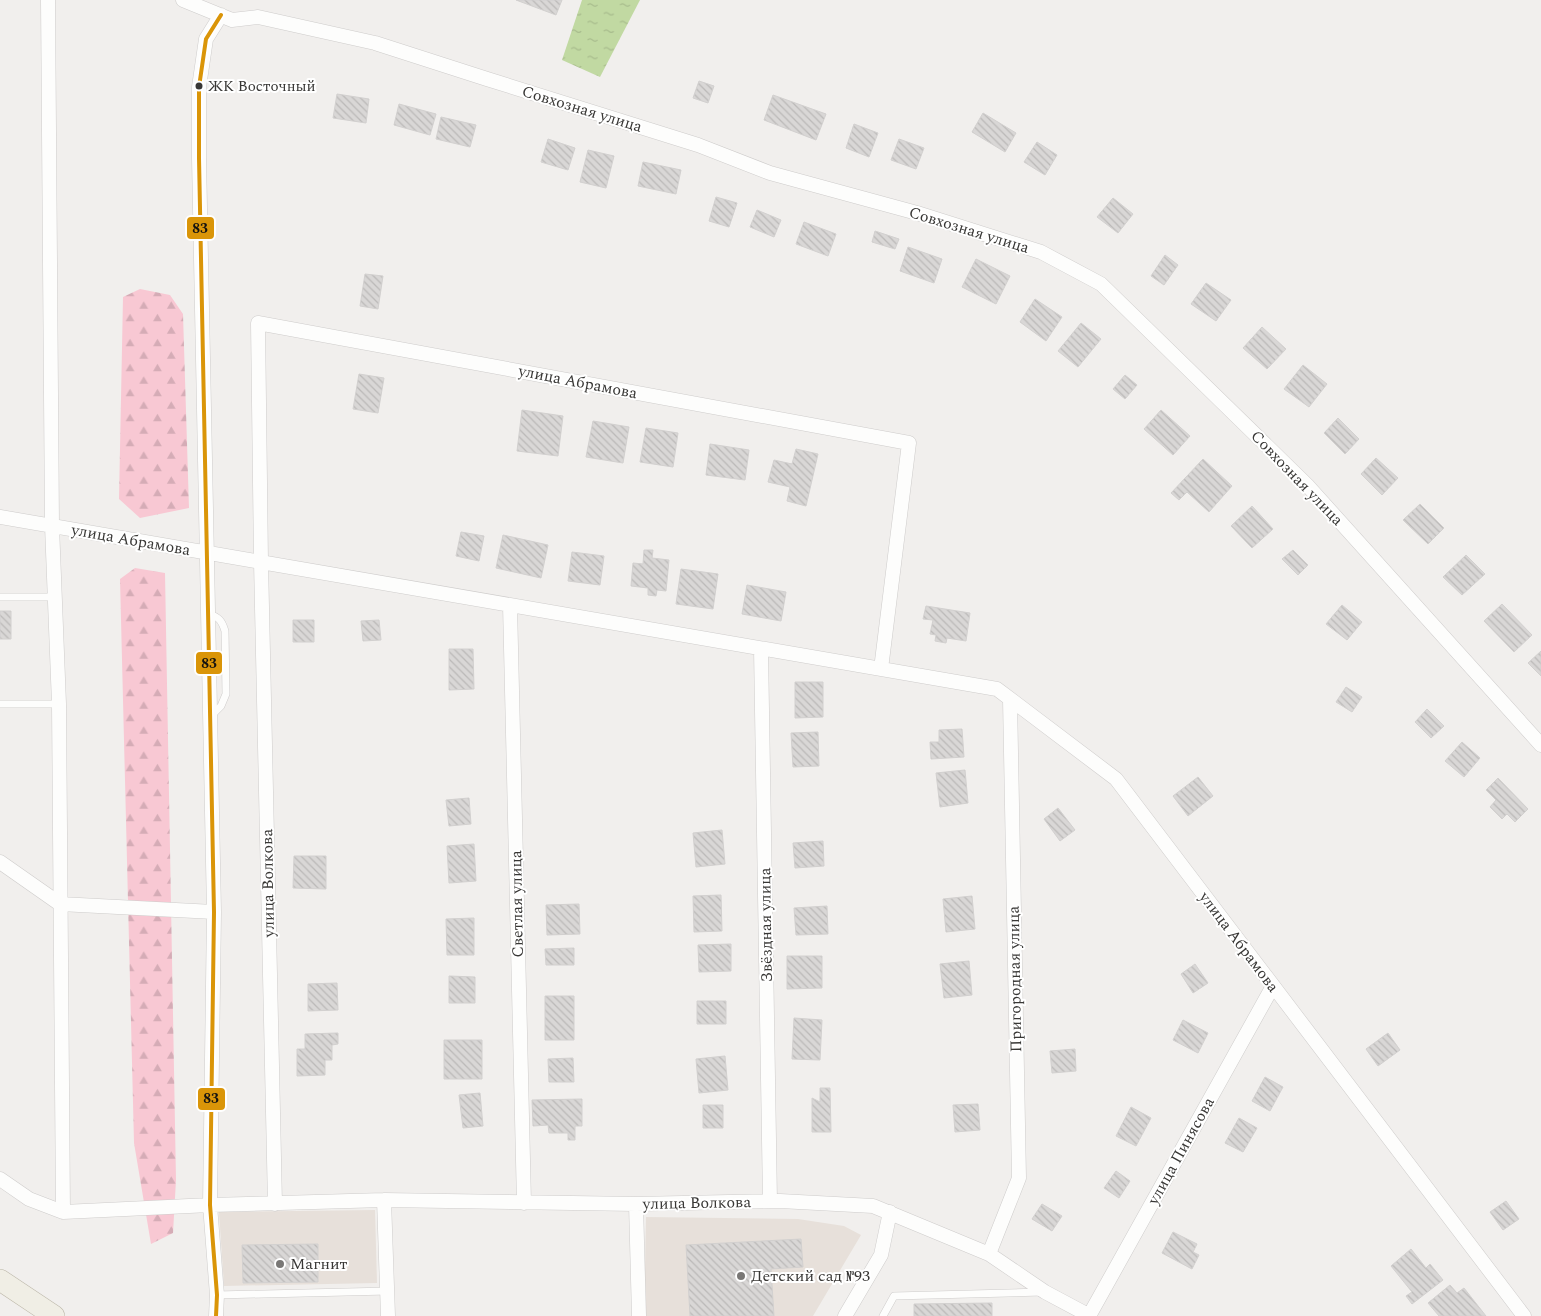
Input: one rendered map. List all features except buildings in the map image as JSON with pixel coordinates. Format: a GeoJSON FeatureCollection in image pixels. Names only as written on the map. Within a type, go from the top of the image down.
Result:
{"type":"FeatureCollection","features":[{"type":"Feature","properties":{"kind":"main road"},"geometry":{"type":"LineString","coordinates":[[0,1280],[54,1316]]}},
{"type":"Feature","properties":{"kind":"street"},"geometry":{"type":"LineString","coordinates":[[0,1179],[29,1199],[63,1212],[59,704],[52,526],[48,0]]}},
{"type":"Feature","properties":{"kind":"street","name":"Совхозная улица"},"geometry":{"type":"LineString","coordinates":[[184,0],[232,20],[258,18],[375,43],[698,145],[770,174],[917,213],[1041,252],[1101,284],[1307,485],[1541,745]]}},
{"type":"Feature","properties":{"kind":"street"},"geometry":{"type":"LineString","coordinates":[[216,1316],[217,1295],[210,1205],[214,912],[199,87],[206,39],[220,15]]}},
{"type":"Feature","properties":{"kind":"street","name":"улица Абрамова"},"geometry":{"type":"LineString","coordinates":[[261,562],[258,322],[910,444],[881,669]]}},
{"type":"Feature","properties":{"kind":"street","name":"улица Абрамова"},"geometry":{"type":"LineString","coordinates":[[0,517],[997,689],[1116,779],[1524,1316]]}},
{"type":"Feature","properties":{"kind":"street","name":"улица Волкова"},"geometry":{"type":"LineString","coordinates":[[261,562],[275,1204]]}},
{"type":"Feature","properties":{"kind":"street","name":"Светлая улица"},"geometry":{"type":"LineString","coordinates":[[510,605],[524,1203]]}},
{"type":"Feature","properties":{"kind":"street","name":"Звёздная улица"},"geometry":{"type":"LineString","coordinates":[[761,649],[770,1201]]}},
{"type":"Feature","properties":{"kind":"street","name":"Пригородная улица"},"geometry":{"type":"LineString","coordinates":[[989,1254],[1019,1178],[1010,699]]}},
{"type":"Feature","properties":{"kind":"street"},"geometry":{"type":"LineString","coordinates":[[0,862],[60,904],[214,912]]}},
{"type":"Feature","properties":{"kind":"street","name":"улица Пинясова"},"geometry":{"type":"LineString","coordinates":[[1089,1316],[1273,986]]}},
{"type":"Feature","properties":{"kind":"street"},"geometry":{"type":"LineString","coordinates":[[384,1200],[388,1316]]}},
{"type":"Feature","properties":{"kind":"street","name":"улица Волкова"},"geometry":{"type":"LineString","coordinates":[[63,1212],[210,1205],[384,1200],[636,1204],[770,1201],[873,1206],[989,1254],[1045,1292],[1089,1316]]}},
{"type":"Feature","properties":{"kind":"street"},"geometry":{"type":"LineString","coordinates":[[636,1204],[639,1316]]}},
{"type":"Feature","properties":{"kind":"street"},"geometry":{"type":"LineString","coordinates":[[845,1316],[881,1255],[890,1212]]}},
{"type":"Feature","properties":{"kind":"lane"},"geometry":{"type":"LineString","coordinates":[[0,597],[56,597]]}},
{"type":"Feature","properties":{"kind":"lane"},"geometry":{"type":"LineString","coordinates":[[0,704],[59,704]]}},
{"type":"Feature","properties":{"kind":"lane"},"geometry":{"type":"LineString","coordinates":[[217,1295],[388,1291]]}},
{"type":"Feature","properties":{"kind":"lane"},"geometry":{"type":"LineString","coordinates":[[883,1316],[894,1296],[1045,1292]]}},
{"type":"Feature","properties":{"kind":"shaded area"},"geometry":{"type":"Polygon","coordinates":[[[375,1210],[377,1283],[224,1286],[219,1212],[375,1210]]]}},
{"type":"Feature","properties":{"kind":"shaded area","name":"Детский сад №93"},"geometry":{"type":"Polygon","coordinates":[[[646,1217],[798,1219],[844,1226],[861,1235],[813,1316],[644,1316],[646,1217]]]}},
{"type":"Feature","properties":{"kind":"green space"},"geometry":{"type":"Polygon","coordinates":[[[140,289],[170,295],[183,314],[189,508],[140,518],[119,499],[123,297],[140,289]]]}},
{"type":"Feature","properties":{"kind":"green space"},"geometry":{"type":"Polygon","coordinates":[[[135,568],[165,573],[176,1180],[173,1233],[151,1244],[134,1143],[120,579],[135,568]]]}},
{"type":"Feature","properties":{"kind":"water"},"geometry":{"type":"Polygon","coordinates":[[[582,0],[640,0],[600,77],[562,60],[582,0]]]}},
{"type":"Feature","properties":{"kind":"transit line","name":"83"},"geometry":{"type":"LineString","coordinates":[[216,1316],[217,1295],[210,1205],[214,912],[199,87],[206,39],[221,15]]}},
{"type":"Feature","properties":{"kind":"place","name":"ЖК Восточный"},"geometry":{"type":"Point","coordinates":[199,86]}},
{"type":"Feature","properties":{"kind":"place","name":"Магнит"},"geometry":{"type":"Point","coordinates":[280,1264]}},
{"type":"Feature","properties":{"kind":"place","name":"Детский сад №93"},"geometry":{"type":"Point","coordinates":[741,1276]}}]}
